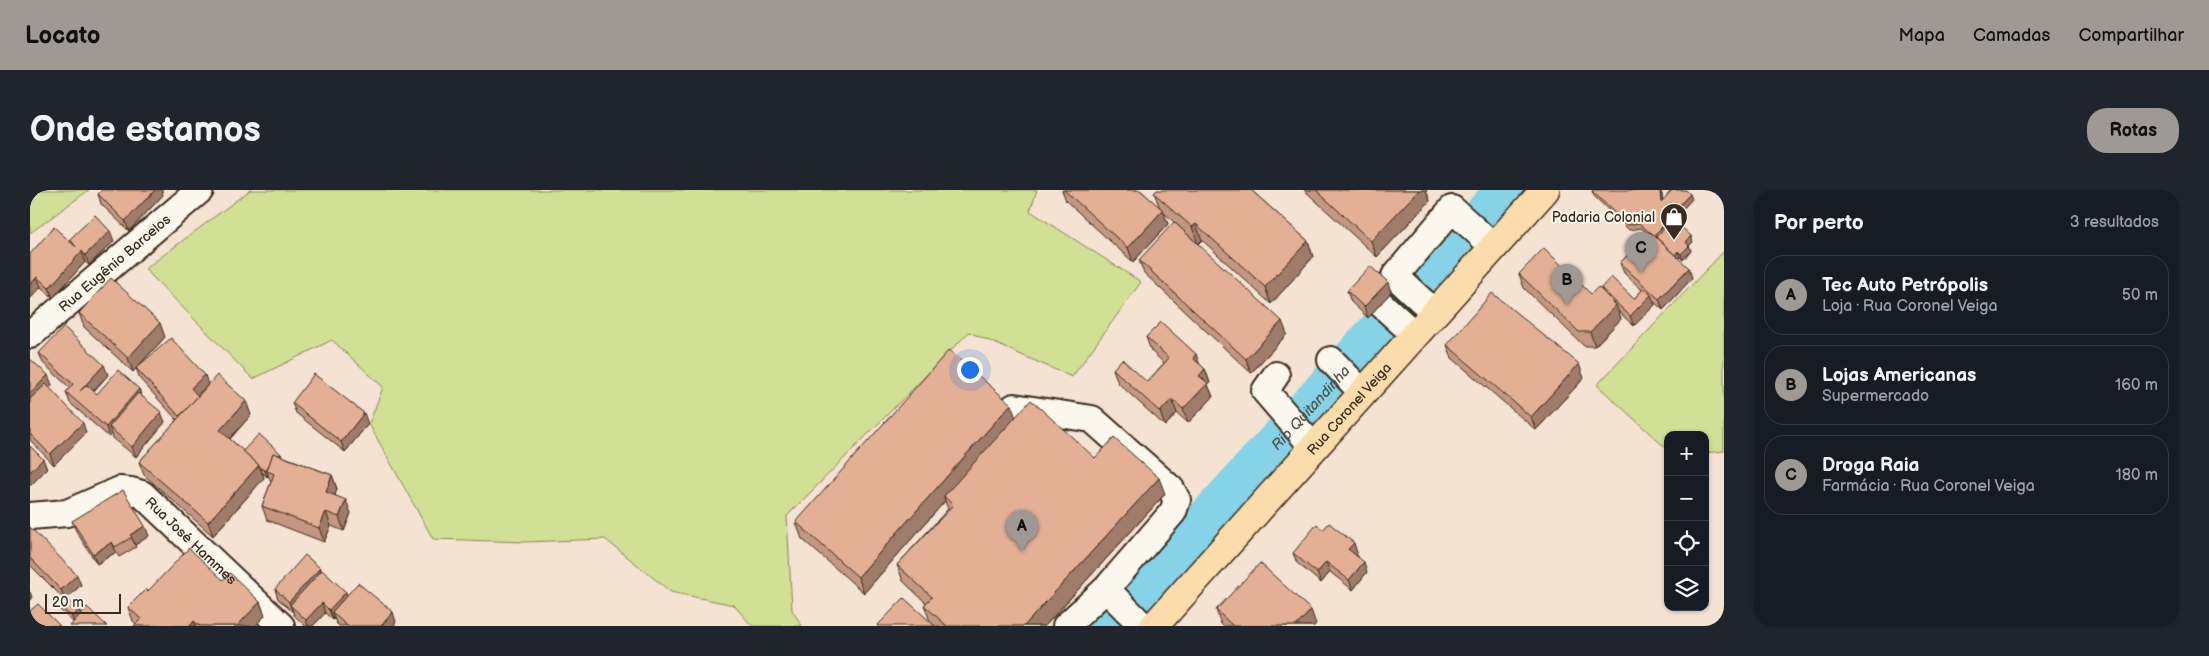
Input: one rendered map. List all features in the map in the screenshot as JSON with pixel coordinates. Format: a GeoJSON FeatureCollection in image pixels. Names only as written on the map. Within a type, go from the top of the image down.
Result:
{"type":"FeatureCollection","features":[{"type":"Feature","properties":{"kind":"main road","name":"Rua Coronel Veiga"},"geometry":{"type":"LineString","coordinates":[[1154,626],[1307,440],[1348,377],[1398,320],[1428,306],[1488,242],[1538,193]]}},
{"type":"Feature","properties":{"kind":"street","name":"Rua Eugênio Barcelos"},"geometry":{"type":"LineString","coordinates":[[30,335],[200,190]]}},
{"type":"Feature","properties":{"kind":"street"},"geometry":{"type":"LineString","coordinates":[[1428,306],[1395,276],[1452,209],[1488,242]]}},
{"type":"Feature","properties":{"kind":"street"},"geometry":{"type":"LineString","coordinates":[[1271,383],[1307,440]]}},
{"type":"Feature","properties":{"kind":"street"},"geometry":{"type":"LineString","coordinates":[[1014,407],[1092,419],[1171,489],[1177,500],[1173,512],[1106,589],[1066,626]]}},
{"type":"Feature","properties":{"kind":"street","name":"Rua José Hammes"},"geometry":{"type":"LineString","coordinates":[[30,516],[67,513],[120,490],[142,494],[281,626]]}},
{"type":"Feature","properties":{"kind":"street"},"geometry":{"type":"LineString","coordinates":[[1106,589],[1143,626]]}},
{"type":"Feature","properties":{"kind":"green space"},"geometry":{"type":"Polygon","coordinates":[[[30,190],[89,190],[30,233],[30,190]]]}},
{"type":"Feature","properties":{"kind":"green space"},"geometry":{"type":"Polygon","coordinates":[[[250,190],[1037,190],[1030,211],[1141,282],[1072,377],[969,332],[787,516],[792,610],[802,626],[752,626],[734,605],[671,592],[605,539],[525,542],[433,539],[369,424],[383,387],[332,340],[253,379],[145,269],[250,190]]]}},
{"type":"Feature","properties":{"kind":"green space"},"geometry":{"type":"Polygon","coordinates":[[[1724,251],[1724,451],[1709,453],[1709,431],[1664,431],[1664,446],[1597,385],[1724,251]]]}},
{"type":"Feature","properties":{"kind":"building"},"geometry":{"type":"Polygon","coordinates":[[[102,190],[155,190],[125,221],[98,194],[102,190]]]}},
{"type":"Feature","properties":{"kind":"building"},"geometry":{"type":"Polygon","coordinates":[[[1064,190],[1140,190],[1163,210],[1128,248],[1064,190]]]}},
{"type":"Feature","properties":{"kind":"building"},"geometry":{"type":"Polygon","coordinates":[[[1157,190],[1251,190],[1308,241],[1265,287],[1196,224],[1192,227],[1154,193],[1157,190]]]}},
{"type":"Feature","properties":{"kind":"building"},"geometry":{"type":"Polygon","coordinates":[[[1316,190],[1419,190],[1371,241],[1316,190]]]}},
{"type":"Feature","properties":{"kind":"building"},"geometry":{"type":"Polygon","coordinates":[[[1593,190],[1660,190],[1661,202],[1672,190],[1686,190],[1690,194],[1672,213],[1674,215],[1654,235],[1639,223],[1627,225],[1593,190]]]}},
{"type":"Feature","properties":{"kind":"building"},"geometry":{"type":"Polygon","coordinates":[[[95,215],[110,231],[85,255],[82,251],[49,288],[37,277],[30,285],[30,254],[54,227],[76,247],[70,239],[95,215]]]}},
{"type":"Feature","properties":{"kind":"building"},"geometry":{"type":"Polygon","coordinates":[[[1673,219],[1691,236],[1686,242],[1689,246],[1681,254],[1678,251],[1675,255],[1656,237],[1673,219]]]}},
{"type":"Feature","properties":{"kind":"building"},"geometry":{"type":"Polygon","coordinates":[[[1174,222],[1282,321],[1246,359],[1139,260],[1174,222]]]}},
{"type":"Feature","properties":{"kind":"building"},"geometry":{"type":"Polygon","coordinates":[[[1650,232],[1689,268],[1659,299],[1620,263],[1650,232]]]}},
{"type":"Feature","properties":{"kind":"building"},"geometry":{"type":"Polygon","coordinates":[[[1544,248],[1591,294],[1598,287],[1616,305],[1590,332],[1579,332],[1519,274],[1544,248]]]}},
{"type":"Feature","properties":{"kind":"building"},"geometry":{"type":"Polygon","coordinates":[[[1370,266],[1388,282],[1364,307],[1347,291],[1370,266]]]}},
{"type":"Feature","properties":{"kind":"building"},"geometry":{"type":"Polygon","coordinates":[[[1611,277],[1634,299],[1644,288],[1651,295],[1630,316],[1601,288],[1611,277]]]}},
{"type":"Feature","properties":{"kind":"building"},"geometry":{"type":"Polygon","coordinates":[[[111,278],[160,323],[128,358],[79,313],[111,278]]]}},
{"type":"Feature","properties":{"kind":"building"},"geometry":{"type":"Polygon","coordinates":[[[1492,293],[1579,364],[1531,417],[1447,345],[1492,293]]]}},
{"type":"Feature","properties":{"kind":"building"},"geometry":{"type":"Polygon","coordinates":[[[1161,322],[1196,354],[1193,358],[1205,369],[1199,376],[1208,383],[1183,409],[1172,399],[1160,412],[1113,369],[1122,359],[1147,382],[1169,358],[1146,337],[1161,322]]]}},
{"type":"Feature","properties":{"kind":"building"},"geometry":{"type":"Polygon","coordinates":[[[64,327],[104,365],[80,391],[87,385],[97,394],[118,370],[139,389],[106,427],[66,392],[73,384],[39,353],[64,327]]]}},
{"type":"Feature","properties":{"kind":"building"},"geometry":{"type":"Polygon","coordinates":[[[171,338],[205,375],[191,388],[198,396],[179,416],[136,368],[171,338]]]}},
{"type":"Feature","properties":{"kind":"building"},"geometry":{"type":"Polygon","coordinates":[[[949,350],[1011,404],[858,577],[796,522],[949,350]]]}},
{"type":"Feature","properties":{"kind":"building"},"geometry":{"type":"Polygon","coordinates":[[[30,359],[48,375],[30,394],[30,359]]]}},
{"type":"Feature","properties":{"kind":"building"},"geometry":{"type":"Polygon","coordinates":[[[314,374],[364,413],[341,442],[292,403],[314,374]]]}},
{"type":"Feature","properties":{"kind":"building"},"geometry":{"type":"Polygon","coordinates":[[[217,375],[246,401],[220,430],[259,465],[208,522],[139,462],[217,375]]]}},
{"type":"Feature","properties":{"kind":"building"},"geometry":{"type":"Polygon","coordinates":[[[46,384],[83,423],[50,454],[30,434],[30,399],[46,384]]]}},
{"type":"Feature","properties":{"kind":"building"},"geometry":{"type":"Polygon","coordinates":[[[138,393],[161,412],[132,447],[109,427],[138,393]]]}},
{"type":"Feature","properties":{"kind":"building"},"geometry":{"type":"Polygon","coordinates":[[[1031,400],[1095,458],[1114,438],[1159,478],[1024,626],[947,626],[924,605],[932,597],[897,565],[953,505],[944,496],[1031,400]]]}},
{"type":"Feature","properties":{"kind":"building"},"geometry":{"type":"Polygon","coordinates":[[[259,434],[281,454],[273,453],[268,468],[265,471],[243,451],[259,434]]]}},
{"type":"Feature","properties":{"kind":"building"},"geometry":{"type":"Polygon","coordinates":[[[30,446],[43,459],[30,472],[30,446]]]}},
{"type":"Feature","properties":{"kind":"building"},"geometry":{"type":"Polygon","coordinates":[[[273,453],[332,475],[326,492],[346,500],[339,517],[326,512],[319,528],[262,506],[274,474],[267,471],[273,453]]]}},
{"type":"Feature","properties":{"kind":"building"},"geometry":{"type":"Polygon","coordinates":[[[123,490],[145,526],[130,535],[132,537],[115,547],[112,542],[93,554],[72,521],[123,490]]]}},
{"type":"Feature","properties":{"kind":"building"},"geometry":{"type":"Polygon","coordinates":[[[1329,523],[1354,543],[1348,549],[1364,562],[1349,580],[1326,562],[1317,573],[1293,553],[1317,524],[1323,530],[1329,523]]]}},
{"type":"Feature","properties":{"kind":"building"},"geometry":{"type":"Polygon","coordinates":[[[30,527],[77,575],[61,590],[30,558],[30,527]]]}},
{"type":"Feature","properties":{"kind":"building"},"geometry":{"type":"Polygon","coordinates":[[[189,548],[223,580],[230,573],[260,602],[237,626],[200,626],[194,621],[190,626],[134,626],[141,619],[128,607],[146,589],[148,591],[189,548]]]}},
{"type":"Feature","properties":{"kind":"building"},"geometry":{"type":"Polygon","coordinates":[[[305,555],[320,568],[289,602],[275,589],[305,555]]]}},
{"type":"Feature","properties":{"kind":"building"},"geometry":{"type":"Polygon","coordinates":[[[1260,563],[1311,610],[1296,626],[1233,626],[1216,610],[1260,563]]]}},
{"type":"Feature","properties":{"kind":"building"},"geometry":{"type":"Polygon","coordinates":[[[322,570],[346,592],[329,610],[322,603],[306,620],[290,605],[322,570]]]}},
{"type":"Feature","properties":{"kind":"building"},"geometry":{"type":"Polygon","coordinates":[[[358,583],[393,612],[381,626],[347,626],[332,612],[358,583]]]}},
{"type":"Feature","properties":{"kind":"building"},"geometry":{"type":"Polygon","coordinates":[[[64,596],[79,610],[72,617],[57,604],[64,596]]]}},
{"type":"Feature","properties":{"kind":"building"},"geometry":{"type":"Polygon","coordinates":[[[904,598],[935,626],[877,626],[904,598]]]}},
{"type":"Feature","properties":{"kind":"building"},"geometry":{"type":"Polygon","coordinates":[[[38,604],[60,626],[30,626],[30,611],[38,604]]]}},
{"type":"Feature","properties":{"kind":"building"},"geometry":{"type":"Polygon","coordinates":[[[87,607],[107,626],[70,626],[87,607]]]}},
{"type":"Feature","properties":{"kind":"waterway","name":"Rio Quitandinha"},"geometry":{"type":"LineString","coordinates":[[1112,626],[1509,190]]}},
{"type":"Feature","properties":{"kind":"place","name":"Padaria Colonial"},"geometry":{"type":"Point","coordinates":[1674,241]}},
{"type":"Feature","properties":{"kind":"place","name":"Droga Raia"},"geometry":{"type":"Point","coordinates":[1641,273]}},
{"type":"Feature","properties":{"kind":"place","name":"Lojas Americanas"},"geometry":{"type":"Point","coordinates":[1567,305]}},
{"type":"Feature","properties":{"kind":"place","name":"Tec Auto Petrópolis"},"geometry":{"type":"Point","coordinates":[1022,551]}}]}
